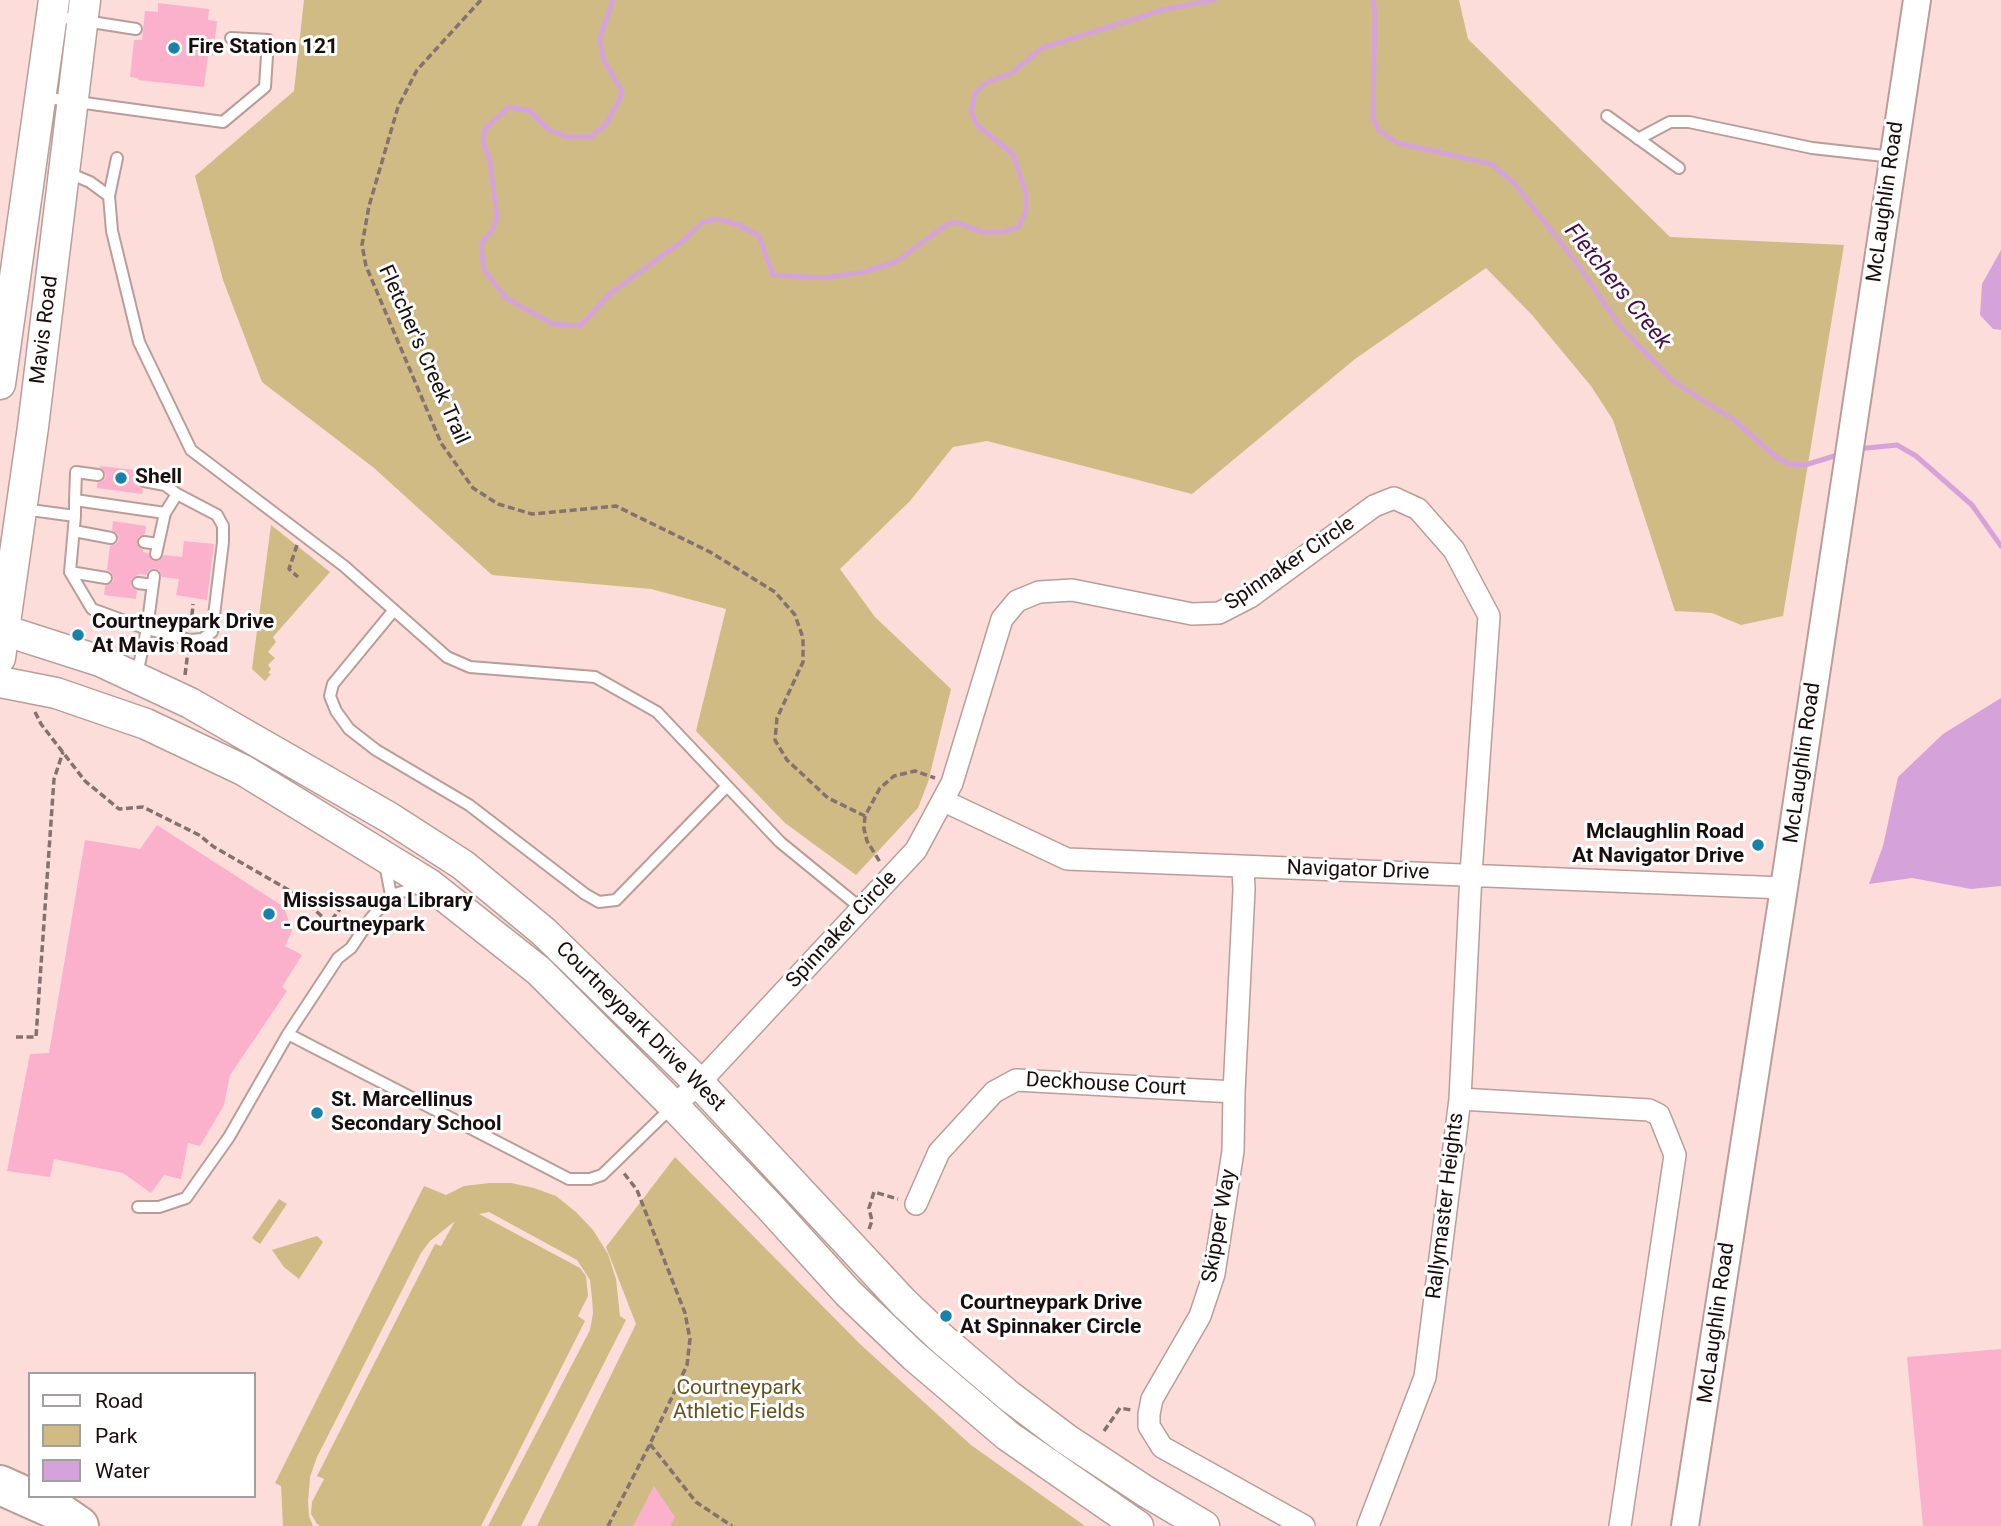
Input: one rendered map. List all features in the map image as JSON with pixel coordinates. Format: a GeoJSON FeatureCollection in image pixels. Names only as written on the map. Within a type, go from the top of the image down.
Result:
{"type":"FeatureCollection","features":[{"type":"Feature","properties":{"kind":"highway"},"geometry":{"type":"LineString","coordinates":[[0,1485],[28,1498]]}},
{"type":"Feature","properties":{"kind":"highway"},"geometry":{"type":"LineString","coordinates":[[29,1498],[56,1510],[79,1526]]}},
{"type":"Feature","properties":{"kind":"main road","name":"Mavis Road"},"geometry":{"type":"LineString","coordinates":[[0,384],[52,8]]}},
{"type":"Feature","properties":{"kind":"main road","name":"Mavis Road"},"geometry":{"type":"LineString","coordinates":[[1,639],[36,402],[83,10]]}},
{"type":"Feature","properties":{"kind":"main road","name":"Courtneypark Drive West"},"geometry":{"type":"LineString","coordinates":[[1,639],[100,661],[190,703],[390,818],[463,865],[544,932],[699,1083],[904,1303],[941,1338],[1009,1396],[1066,1439],[1204,1526]]}},
{"type":"Feature","properties":{"kind":"main road","name":"Courtneypark Drive West"},"geometry":{"type":"LineString","coordinates":[[0,682],[57,693],[146,724],[243,770],[429,884],[538,971],[674,1106],[771,1207],[848,1293],[914,1356],[1007,1436],[1129,1524]]}},
{"type":"Feature","properties":{"kind":"main road"},"geometry":{"type":"LineString","coordinates":[[1129,1524],[1145,1491]]}},
{"type":"Feature","properties":{"kind":"street","name":"McLaughlin Road"},"geometry":{"type":"LineString","coordinates":[[1685,1526],[1917,0]]}},
{"type":"Feature","properties":{"kind":"street","name":"Spinnaker Circle"},"geometry":{"type":"LineString","coordinates":[[674,1106],[699,1083],[916,850],[948,792],[1002,619],[1017,601],[1039,592],[1072,590],[1192,614],[1219,613],[1250,597],[1374,506],[1394,498],[1418,509],[1454,550],[1489,616],[1471,874]]}},
{"type":"Feature","properties":{"kind":"street","name":"Navigator Drive"},"geometry":{"type":"LineString","coordinates":[[948,792],[1067,859],[1784,888]]}},
{"type":"Feature","properties":{"kind":"street","name":"Skipper Way"},"geometry":{"type":"LineString","coordinates":[[1149,1414],[1152,1399],[1200,1315],[1214,1273],[1233,1152],[1244,891],[1242,867]]}},
{"type":"Feature","properties":{"kind":"street","name":"Rallymaster Heights"},"geometry":{"type":"LineString","coordinates":[[1368,1526],[1425,1377],[1460,1099],[1471,874]]}},
{"type":"Feature","properties":{"kind":"street","name":"Deckhouse Court"},"geometry":{"type":"LineString","coordinates":[[916,1204],[939,1152],[994,1092],[1016,1080],[1234,1092]]}},
{"type":"Feature","properties":{"kind":"street"},"geometry":{"type":"LineString","coordinates":[[1460,1099],[1649,1110],[1659,1115],[1675,1155],[1620,1526]]}},
{"type":"Feature","properties":{"kind":"street"},"geometry":{"type":"LineString","coordinates":[[1149,1414],[1149,1426],[1162,1447],[1304,1526]]}},
{"type":"Feature","properties":{"kind":"lane"},"geometry":{"type":"LineString","coordinates":[[52,8],[83,10],[136,29]]}},
{"type":"Feature","properties":{"kind":"lane"},"geometry":{"type":"LineString","coordinates":[[38,96],[223,122],[265,87],[268,40],[231,38]]}},
{"type":"Feature","properties":{"kind":"lane"},"geometry":{"type":"LineString","coordinates":[[1607,116],[1679,169]]}},
{"type":"Feature","properties":{"kind":"lane"},"geometry":{"type":"LineString","coordinates":[[1638,139],[1670,122],[1689,122],[1812,148],[1893,157]]}},
{"type":"Feature","properties":{"kind":"lane"},"geometry":{"type":"LineString","coordinates":[[117,159],[109,196],[112,232],[139,342],[191,450],[344,566],[447,657],[470,667],[595,677],[657,712],[780,842],[862,909]]}},
{"type":"Feature","properties":{"kind":"lane"},"geometry":{"type":"LineString","coordinates":[[63,170],[90,182],[109,196]]}},
{"type":"Feature","properties":{"kind":"lane"},"geometry":{"type":"LineString","coordinates":[[98,475],[76,472],[70,572],[92,609],[147,629],[190,640],[202,639],[212,632],[214,626],[223,526],[216,515],[177,495],[166,485],[144,481]]}},
{"type":"Feature","properties":{"kind":"lane"},"geometry":{"type":"LineString","coordinates":[[144,542],[157,549],[165,513],[177,495]]}},
{"type":"Feature","properties":{"kind":"lane"},"geometry":{"type":"LineString","coordinates":[[75,500],[165,513]]}},
{"type":"Feature","properties":{"kind":"lane"},"geometry":{"type":"LineString","coordinates":[[21,508],[75,516]]}},
{"type":"Feature","properties":{"kind":"lane"},"geometry":{"type":"LineString","coordinates":[[74,531],[111,538]]}},
{"type":"Feature","properties":{"kind":"lane"},"geometry":{"type":"LineString","coordinates":[[70,572],[106,578]]}},
{"type":"Feature","properties":{"kind":"lane"},"geometry":{"type":"LineString","coordinates":[[136,677],[147,629],[153,581],[138,583]]}},
{"type":"Feature","properties":{"kind":"lane"},"geometry":{"type":"LineString","coordinates":[[394,610],[333,684],[330,696],[336,711],[349,729],[376,750],[469,805],[584,894],[599,902],[616,900],[727,786]]}},
{"type":"Feature","properties":{"kind":"lane"},"geometry":{"type":"LineString","coordinates":[[382,855],[391,895]]}},
{"type":"Feature","properties":{"kind":"lane"},"geometry":{"type":"LineString","coordinates":[[138,1207],[159,1207],[186,1198],[229,1137],[288,1034],[338,958],[351,948],[371,918],[391,895],[429,884]]}},
{"type":"Feature","properties":{"kind":"lane"},"geometry":{"type":"LineString","coordinates":[[288,1034],[569,1179],[590,1179],[602,1175],[674,1106]]}},
{"type":"Feature","properties":{"kind":"path","name":"Fletcher's Creek Trail"},"geometry":{"type":"LineString","coordinates":[[481,0],[417,70],[398,107],[369,206],[362,244],[366,266],[441,443],[473,488],[498,505],[532,514],[616,506],[710,552],[775,592],[795,615],[803,638],[803,662],[778,718],[775,740],[787,760],[828,797],[865,816]]}},
{"type":"Feature","properties":{"kind":"path"},"geometry":{"type":"LineString","coordinates":[[299,577],[289,569],[301,534]]}},
{"type":"Feature","properties":{"kind":"path"},"geometry":{"type":"LineString","coordinates":[[25,708],[35,711],[85,781],[119,809],[143,807],[200,835],[214,847],[301,897],[329,923],[347,900]]}},
{"type":"Feature","properties":{"kind":"path"},"geometry":{"type":"LineString","coordinates":[[16,1037],[36,1037],[54,779],[63,752]]}},
{"type":"Feature","properties":{"kind":"path"},"geometry":{"type":"LineString","coordinates":[[891,878],[867,841],[864,829],[865,816],[880,788],[894,776],[915,771],[948,792]]}},
{"type":"Feature","properties":{"kind":"path"},"geometry":{"type":"LineString","coordinates":[[608,1526],[687,1365],[690,1339],[685,1313],[637,1190],[616,1162]]}},
{"type":"Feature","properties":{"kind":"path"},"geometry":{"type":"LineString","coordinates":[[869,1229],[872,1221],[869,1209],[874,1192],[916,1204]]}},
{"type":"Feature","properties":{"kind":"path"},"geometry":{"type":"LineString","coordinates":[[1104,1431],[1120,1408],[1149,1414]]}},
{"type":"Feature","properties":{"kind":"path"},"geometry":{"type":"LineString","coordinates":[[650,1444],[696,1502],[732,1526]]}},
{"type":"Feature","properties":{"kind":"green space"},"geometry":{"type":"Polygon","coordinates":[[[304,0],[1459,0],[1468,39],[1670,237],[1844,245],[1783,616],[1741,625],[1712,613],[1675,611],[1613,420],[1591,386],[1532,315],[1486,268],[1355,359],[1192,494],[987,441],[953,447],[910,501],[840,569],[875,617],[951,689],[928,782],[918,808],[856,875],[785,823],[696,731],[726,609],[651,589],[492,575],[374,468],[262,382],[223,280],[195,176],[294,91],[304,0]]]}},
{"type":"Feature","properties":{"kind":"green space"},"geometry":{"type":"Polygon","coordinates":[[[271,525],[330,572],[273,637],[276,642],[268,652],[275,658],[268,665],[271,669],[268,673],[271,674],[265,681],[252,669],[271,525]]]}},
{"type":"Feature","properties":{"kind":"green space","name":"Courtneypark Athletic Fields"},"geometry":{"type":"Polygon","coordinates":[[[675,1157],[860,1344],[971,1445],[1085,1526],[537,1526],[636,1324],[606,1247],[675,1157]]]}},
{"type":"Feature","properties":{"kind":"green space"},"geometry":{"type":"Polygon","coordinates":[[[511,1183],[534,1188],[556,1196],[576,1212],[593,1230],[608,1254],[616,1279],[620,1316],[626,1320],[521,1526],[488,1526],[590,1330],[592,1298],[590,1280],[577,1260],[489,1212],[479,1214],[580,1268],[586,1276],[588,1296],[578,1316],[585,1321],[481,1526],[320,1526],[311,1514],[312,1502],[324,1479],[317,1476],[435,1244],[441,1246],[455,1221],[430,1241],[421,1253],[317,1457],[310,1477],[308,1501],[313,1526],[283,1526],[281,1486],[275,1483],[424,1186],[446,1195],[464,1186],[511,1183]]]}},
{"type":"Feature","properties":{"kind":"green space"},"geometry":{"type":"Polygon","coordinates":[[[279,1199],[287,1204],[260,1244],[252,1238],[279,1199]]]}},
{"type":"Feature","properties":{"kind":"green space"},"geometry":{"type":"Polygon","coordinates":[[[317,1236],[323,1242],[299,1279],[284,1267],[272,1250],[317,1236]]]}},
{"type":"Feature","properties":{"kind":"water"},"geometry":{"type":"Polygon","coordinates":[[[2001,250],[2001,330],[1993,329],[1980,315],[1982,284],[2001,250]]]}},
{"type":"Feature","properties":{"kind":"water"},"geometry":{"type":"Polygon","coordinates":[[[2001,698],[2001,886],[1971,889],[1912,878],[1869,884],[1883,846],[1898,777],[1943,734],[2001,698]]]}},
{"type":"Feature","properties":{"kind":"building","name":"Fire Station 121"},"geometry":{"type":"Polygon","coordinates":[[[158,3],[209,9],[208,20],[217,21],[213,56],[208,55],[204,87],[130,77],[134,40],[142,40],[145,11],[158,12],[158,3]]]}},
{"type":"Feature","properties":{"kind":"building","name":"Shell"},"geometry":{"type":"Polygon","coordinates":[[[99,466],[145,471],[136,480],[138,486],[143,489],[142,494],[97,488],[97,483],[104,480],[106,475],[99,466]]]}},
{"type":"Feature","properties":{"kind":"building"},"geometry":{"type":"Polygon","coordinates":[[[113,521],[146,526],[145,534],[138,537],[137,544],[154,561],[159,561],[164,555],[182,557],[184,541],[214,544],[207,600],[176,595],[179,579],[162,577],[159,570],[154,568],[146,575],[139,574],[131,579],[131,587],[137,591],[136,599],[104,595],[105,586],[114,579],[107,570],[110,546],[116,544],[119,539],[117,533],[112,530],[113,521]]]}},
{"type":"Feature","properties":{"kind":"building"},"geometry":{"type":"Polygon","coordinates":[[[157,825],[284,907],[292,931],[285,946],[302,955],[282,987],[287,991],[230,1075],[224,1105],[200,1146],[188,1143],[181,1179],[164,1175],[151,1193],[123,1173],[54,1159],[50,1177],[7,1171],[30,1054],[49,1053],[85,840],[140,849],[157,825]]]}},
{"type":"Feature","properties":{"kind":"building"},"geometry":{"type":"Polygon","coordinates":[[[2001,1349],[2001,1526],[1923,1526],[1907,1357],[2001,1349]]]}},
{"type":"Feature","properties":{"kind":"building"},"geometry":{"type":"Polygon","coordinates":[[[654,1486],[675,1517],[670,1526],[633,1526],[654,1486]]]}},
{"type":"Feature","properties":{"kind":"waterway","name":"Fletchers Creek"},"geometry":{"type":"LineString","coordinates":[[613,0],[600,38],[603,59],[622,91],[606,124],[591,137],[568,137],[549,130],[530,111],[509,107],[485,129],[483,140],[490,162],[497,217],[493,229],[481,244],[484,270],[506,298],[553,324],[580,326],[611,293],[684,240],[703,222],[718,219],[741,226],[759,236],[773,275],[823,278],[864,272],[896,262],[954,222],[983,232],[1003,232],[1019,227],[1026,211],[1026,193],[1013,154],[977,125],[971,111],[975,93],[986,83],[1012,73],[1042,48],[1163,10],[1214,0]]}},
{"type":"Feature","properties":{"kind":"waterway","name":"Fletchers Creek"},"geometry":{"type":"LineString","coordinates":[[1373,0],[1373,117],[1378,130],[1398,143],[1491,164],[1514,183],[1576,262],[1620,326],[1673,381],[1734,420],[1775,456],[1788,464],[1805,465],[1841,454]]}},
{"type":"Feature","properties":{"kind":"waterway","name":"Fletchers Creek"},"geometry":{"type":"LineString","coordinates":[[1857,449],[1897,445],[1916,456],[1972,505],[2001,546]]}},
{"type":"Feature","properties":{"kind":"place","name":"Fire Station 121"},"geometry":{"type":"Point","coordinates":[174,48]}},
{"type":"Feature","properties":{"kind":"place","name":"Shell"},"geometry":{"type":"Point","coordinates":[121,478]}},
{"type":"Feature","properties":{"kind":"place","name":"Courtneypark Drive At Mavis Road"},"geometry":{"type":"Point","coordinates":[78,635]}},
{"type":"Feature","properties":{"kind":"place","name":"Mclaughlin Road At Navigator Drive"},"geometry":{"type":"Point","coordinates":[1758,845]}},
{"type":"Feature","properties":{"kind":"place","name":"Mississauga Library - Courtneypark"},"geometry":{"type":"Point","coordinates":[269,914]}},
{"type":"Feature","properties":{"kind":"place","name":"St. Marcellinus Secondary School"},"geometry":{"type":"Point","coordinates":[317,1113]}},
{"type":"Feature","properties":{"kind":"place","name":"Courtneypark Drive At Spinnaker Circle"},"geometry":{"type":"Point","coordinates":[946,1316]}}]}
